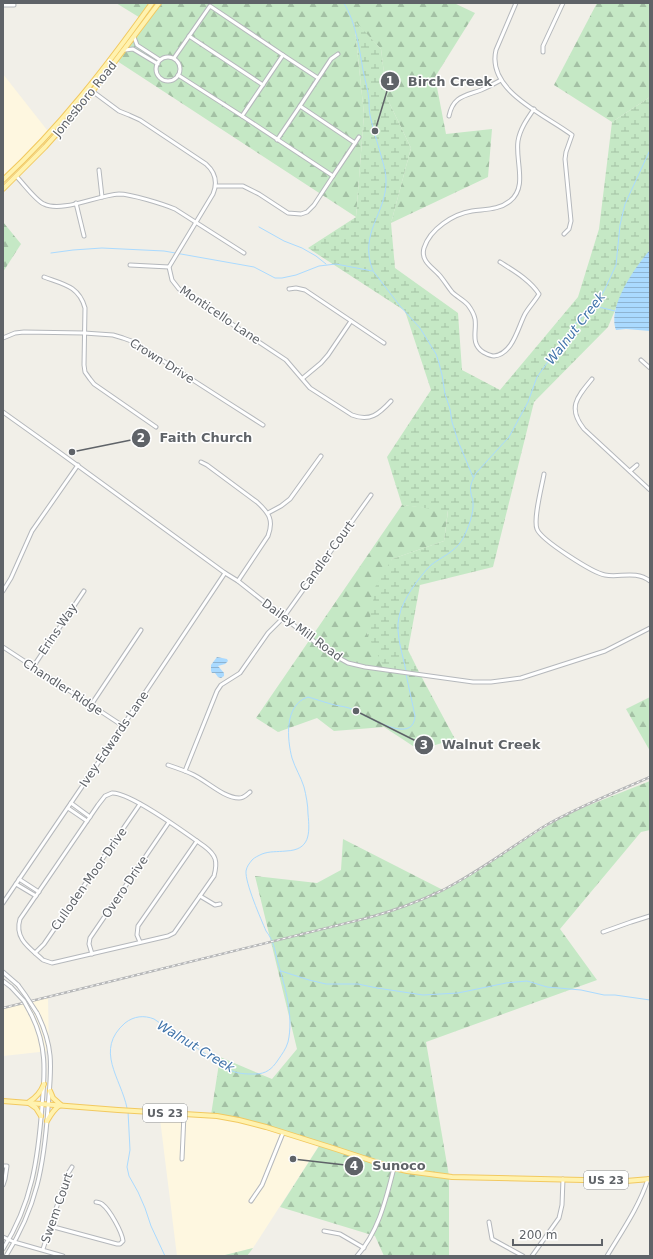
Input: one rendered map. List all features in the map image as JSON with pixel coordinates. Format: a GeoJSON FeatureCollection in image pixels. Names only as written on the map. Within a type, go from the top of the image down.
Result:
{"type":"FeatureCollection","features":[{"type":"Feature","properties":{"kind":"main road","name":"Jonesboro Road"},"geometry":{"type":"LineString","coordinates":[[3,180],[35,149],[88,88],[152,3]]}},
{"type":"Feature","properties":{"kind":"main road","name":"Jonesboro Road"},"geometry":{"type":"LineString","coordinates":[[3,189],[45,147],[93,92],[159,3]]}},
{"type":"Feature","properties":{"kind":"main road"},"geometry":{"type":"LineString","coordinates":[[41,1116],[36,1108],[29,1102],[38,1096],[44,1084]]}},
{"type":"Feature","properties":{"kind":"main road"},"geometry":{"type":"LineString","coordinates":[[47,1121],[51,1113],[61,1105],[53,1098],[50,1091]]}},
{"type":"Feature","properties":{"kind":"main road","name":"US 23"},"geometry":{"type":"LineString","coordinates":[[3,1101],[218,1116],[239,1120],[336,1148],[394,1168],[452,1177],[626,1181],[649,1179]]}},
{"type":"Feature","properties":{"kind":"street"},"geometry":{"type":"LineString","coordinates":[[516,3],[496,50],[494,56],[495,63],[501,80],[515,96],[572,135],[565,160],[571,221],[569,229],[564,234]]}},
{"type":"Feature","properties":{"kind":"street"},"geometry":{"type":"LineString","coordinates":[[543,52],[543,46],[563,3]]}},
{"type":"Feature","properties":{"kind":"street"},"geometry":{"type":"LineString","coordinates":[[3,4],[14,5]]}},
{"type":"Feature","properties":{"kind":"street"},"geometry":{"type":"LineString","coordinates":[[174,58],[211,5],[318,78]]}},
{"type":"Feature","properties":{"kind":"street"},"geometry":{"type":"LineString","coordinates":[[189,36],[263,85]]}},
{"type":"Feature","properties":{"kind":"street"},"geometry":{"type":"LineString","coordinates":[[134,37],[137,45],[159,62]]}},
{"type":"Feature","properties":{"kind":"street"},"geometry":{"type":"LineString","coordinates":[[125,50],[133,49],[159,62]]}},
{"type":"Feature","properties":{"kind":"street"},"geometry":{"type":"LineString","coordinates":[[277,140],[331,59],[338,54]]}},
{"type":"Feature","properties":{"kind":"street"},"geometry":{"type":"LineString","coordinates":[[242,116],[283,55]]}},
{"type":"Feature","properties":{"kind":"street"},"geometry":{"type":"LineString","coordinates":[[165,57],[174,58],[180,68],[178,75],[172,80],[164,80],[157,71],[159,62],[165,57]]}},
{"type":"Feature","properties":{"kind":"street"},"geometry":{"type":"LineString","coordinates":[[178,75],[333,176]]}},
{"type":"Feature","properties":{"kind":"street"},"geometry":{"type":"LineString","coordinates":[[449,116],[450,111],[458,98],[491,86],[501,80]]}},
{"type":"Feature","properties":{"kind":"street"},"geometry":{"type":"LineString","coordinates":[[88,88],[119,111],[140,120],[206,164],[211,168],[214,176],[216,186],[209,203],[169,267],[130,265]]}},
{"type":"Feature","properties":{"kind":"street"},"geometry":{"type":"LineString","coordinates":[[300,106],[355,143]]}},
{"type":"Feature","properties":{"kind":"street"},"geometry":{"type":"LineString","coordinates":[[500,262],[523,277],[539,294],[525,314],[512,342],[500,354],[494,356],[481,350],[477,346],[475,341],[474,317],[471,309],[467,303],[452,292],[441,277],[428,265],[424,258],[424,250],[428,240],[434,232],[453,217],[471,211],[500,207],[509,202],[515,196],[519,186],[518,142],[520,131],[534,109]]}},
{"type":"Feature","properties":{"kind":"street"},"geometry":{"type":"LineString","coordinates":[[216,186],[244,186],[288,213],[300,214],[307,212],[314,205],[359,137]]}},
{"type":"Feature","properties":{"kind":"street"},"geometry":{"type":"LineString","coordinates":[[99,170],[102,197]]}},
{"type":"Feature","properties":{"kind":"street"},"geometry":{"type":"LineString","coordinates":[[16,176],[40,202],[54,207],[124,194],[165,205],[175,209],[196,222],[244,254]]}},
{"type":"Feature","properties":{"kind":"street"},"geometry":{"type":"LineString","coordinates":[[76,203],[84,236]]}},
{"type":"Feature","properties":{"kind":"street","name":"Monticello Lane"},"geometry":{"type":"LineString","coordinates":[[169,267],[172,280],[179,289],[286,360],[310,388],[352,416],[365,418],[377,414],[384,410],[391,401]]}},
{"type":"Feature","properties":{"kind":"street"},"geometry":{"type":"LineString","coordinates":[[44,277],[72,288],[80,295],[85,308],[84,365],[85,372],[90,379],[105,392],[156,427]]}},
{"type":"Feature","properties":{"kind":"street"},"geometry":{"type":"LineString","coordinates":[[289,290],[296,288],[305,290],[384,343]]}},
{"type":"Feature","properties":{"kind":"street"},"geometry":{"type":"LineString","coordinates":[[303,378],[322,363],[351,321]]}},
{"type":"Feature","properties":{"kind":"street","name":"Crown Drive"},"geometry":{"type":"LineString","coordinates":[[3,338],[15,333],[24,332],[113,335],[134,342],[264,425]]}},
{"type":"Feature","properties":{"kind":"street"},"geometry":{"type":"LineString","coordinates":[[641,360],[650,368]]}},
{"type":"Feature","properties":{"kind":"street"},"geometry":{"type":"LineString","coordinates":[[592,379],[582,391],[577,402],[575,409],[577,417],[584,429],[650,490]]}},
{"type":"Feature","properties":{"kind":"street","name":"Dailey Mill Road"},"geometry":{"type":"LineString","coordinates":[[3,412],[238,581],[325,650],[348,663],[365,667],[473,682],[522,678],[605,651],[650,628]]}},
{"type":"Feature","properties":{"kind":"street"},"geometry":{"type":"LineString","coordinates":[[268,513],[282,506],[290,499],[321,456]]}},
{"type":"Feature","properties":{"kind":"street"},"geometry":{"type":"LineString","coordinates":[[201,462],[257,502],[268,513],[271,524],[268,536],[238,581]]}},
{"type":"Feature","properties":{"kind":"street"},"geometry":{"type":"LineString","coordinates":[[3,591],[11,578],[32,531],[78,465]]}},
{"type":"Feature","properties":{"kind":"street"},"geometry":{"type":"LineString","coordinates":[[630,471],[637,465]]}},
{"type":"Feature","properties":{"kind":"street"},"geometry":{"type":"LineString","coordinates":[[544,474],[536,520],[537,529],[542,536],[596,572],[606,575],[629,574],[650,581]]}},
{"type":"Feature","properties":{"kind":"street","name":"Candler Court"},"geometry":{"type":"LineString","coordinates":[[185,771],[217,691],[221,685],[240,673],[268,633],[283,618],[372,495]]}},
{"type":"Feature","properties":{"kind":"street","name":"Ivey Edwards Lane"},"geometry":{"type":"LineString","coordinates":[[3,903],[225,573]]}},
{"type":"Feature","properties":{"kind":"street","name":"Erins Way"},"geometry":{"type":"LineString","coordinates":[[33,667],[84,591]]}},
{"type":"Feature","properties":{"kind":"street"},"geometry":{"type":"LineString","coordinates":[[91,705],[141,630]]}},
{"type":"Feature","properties":{"kind":"street","name":"Chandler Ridge"},"geometry":{"type":"LineString","coordinates":[[3,648],[123,726]]}},
{"type":"Feature","properties":{"kind":"street"},"geometry":{"type":"LineString","coordinates":[[168,765],[185,771],[221,792],[234,797],[239,798],[250,792]]}},
{"type":"Feature","properties":{"kind":"street"},"geometry":{"type":"LineString","coordinates":[[112,791],[127,796],[140,804],[212,852],[215,856],[216,864],[214,876],[174,933],[168,936],[52,963],[44,961],[23,941],[18,929],[20,919],[105,796],[112,791]]}},
{"type":"Feature","properties":{"kind":"street"},"geometry":{"type":"LineString","coordinates":[[71,803],[90,816]]}},
{"type":"Feature","properties":{"kind":"street","name":"Culloden Moor Drive"},"geometry":{"type":"LineString","coordinates":[[35,953],[44,944],[140,804]]}},
{"type":"Feature","properties":{"kind":"street"},"geometry":{"type":"LineString","coordinates":[[68,808],[87,821]]}},
{"type":"Feature","properties":{"kind":"street","name":"Overo Drive"},"geometry":{"type":"LineString","coordinates":[[92,954],[89,944],[94,933],[168,822]]}},
{"type":"Feature","properties":{"kind":"street"},"geometry":{"type":"LineString","coordinates":[[140,942],[137,934],[138,926],[197,841]]}},
{"type":"Feature","properties":{"kind":"street"},"geometry":{"type":"LineString","coordinates":[[20,879],[39,892]]}},
{"type":"Feature","properties":{"kind":"street"},"geometry":{"type":"LineString","coordinates":[[16,884],[36,896]]}},
{"type":"Feature","properties":{"kind":"street"},"geometry":{"type":"LineString","coordinates":[[200,896],[215,905],[220,904]]}},
{"type":"Feature","properties":{"kind":"street"},"geometry":{"type":"LineString","coordinates":[[603,932],[650,916]]}},
{"type":"Feature","properties":{"kind":"street"},"geometry":{"type":"LineString","coordinates":[[3,972],[18,985],[37,1012],[46,1034],[50,1053],[51,1072],[44,1157],[39,1180],[29,1211],[6,1256]]}},
{"type":"Feature","properties":{"kind":"street"},"geometry":{"type":"LineString","coordinates":[[3,980],[24,1001],[31,1014],[39,1032],[44,1057],[44,1084],[38,1153],[33,1180],[21,1214],[9,1240],[3,1249]]}},
{"type":"Feature","properties":{"kind":"street"},"geometry":{"type":"LineString","coordinates":[[182,1159],[184,1114]]}},
{"type":"Feature","properties":{"kind":"street"},"geometry":{"type":"LineString","coordinates":[[251,1201],[262,1185],[283,1133]]}},
{"type":"Feature","properties":{"kind":"street"},"geometry":{"type":"LineString","coordinates":[[3,1166],[7,1166],[3,1185]]}},
{"type":"Feature","properties":{"kind":"street","name":"Swem Court"},"geometry":{"type":"LineString","coordinates":[[43,1249],[68,1172],[72,1167]]}},
{"type":"Feature","properties":{"kind":"street"},"geometry":{"type":"LineString","coordinates":[[357,1256],[364,1248],[376,1227],[383,1209],[394,1168]]}},
{"type":"Feature","properties":{"kind":"street"},"geometry":{"type":"LineString","coordinates":[[532,1256],[559,1218],[562,1205],[562,1179]]}},
{"type":"Feature","properties":{"kind":"street"},"geometry":{"type":"LineString","coordinates":[[607,1256],[635,1210],[649,1179]]}},
{"type":"Feature","properties":{"kind":"street"},"geometry":{"type":"LineString","coordinates":[[50,1226],[117,1244],[121,1243],[123,1239],[120,1229],[102,1204],[96,1202]]}},
{"type":"Feature","properties":{"kind":"street"},"geometry":{"type":"LineString","coordinates":[[489,1222],[492,1239],[523,1256]]}},
{"type":"Feature","properties":{"kind":"street"},"geometry":{"type":"LineString","coordinates":[[324,1231],[340,1234],[364,1248]]}},
{"type":"Feature","properties":{"kind":"street"},"geometry":{"type":"LineString","coordinates":[[3,1237],[14,1242],[43,1249],[63,1256]]}},
{"type":"Feature","properties":{"kind":"shaded area"},"geometry":{"type":"Polygon","coordinates":[[[3,74],[51,135],[3,182],[3,74]]]}},
{"type":"Feature","properties":{"kind":"shaded area"},"geometry":{"type":"Polygon","coordinates":[[[48,997],[49,1051],[3,1056],[3,1008],[48,997]]]}},
{"type":"Feature","properties":{"kind":"shaded area"},"geometry":{"type":"Polygon","coordinates":[[[159,1111],[228,1116],[320,1144],[253,1248],[221,1256],[177,1256],[159,1111]]]}},
{"type":"Feature","properties":{"kind":"green space"},"geometry":{"type":"Polygon","coordinates":[[[116,3],[454,3],[475,13],[435,77],[446,134],[492,129],[488,177],[391,223],[411,148],[387,98],[381,49],[354,21],[364,114],[356,217],[114,59],[142,19],[116,3]]]}},
{"type":"Feature","properties":{"kind":"green space"},"geometry":{"type":"Polygon","coordinates":[[[597,3],[650,3],[650,97],[612,122],[554,85],[597,3]]]}},
{"type":"Feature","properties":{"kind":"green space"},"geometry":{"type":"Polygon","coordinates":[[[354,20],[381,49],[387,98],[411,148],[391,223],[395,268],[458,313],[462,370],[500,390],[578,297],[599,229],[612,122],[650,97],[650,257],[621,296],[608,327],[534,402],[493,567],[420,585],[408,650],[420,674],[386,671],[367,634],[376,585],[392,559],[444,541],[448,511],[402,505],[387,457],[431,390],[405,311],[308,248],[356,217],[364,114],[354,20]]]}},
{"type":"Feature","properties":{"kind":"green space"},"geometry":{"type":"Polygon","coordinates":[[[3,222],[21,244],[3,272],[3,222]]]}},
{"type":"Feature","properties":{"kind":"green space"},"geometry":{"type":"Polygon","coordinates":[[[402,505],[448,510],[444,541],[392,559],[367,634],[420,674],[455,739],[419,750],[384,727],[334,731],[317,718],[278,732],[256,718],[402,505]]]}},
{"type":"Feature","properties":{"kind":"green space"},"geometry":{"type":"Polygon","coordinates":[[[650,697],[650,751],[626,709],[650,697]]]}},
{"type":"Feature","properties":{"kind":"green space"},"geometry":{"type":"Polygon","coordinates":[[[650,781],[650,830],[641,832],[560,929],[597,980],[426,1042],[449,1176],[449,1256],[384,1256],[375,1236],[280,1207],[319,1146],[266,1128],[211,1115],[220,1057],[272,1079],[297,1049],[255,876],[317,883],[341,870],[343,839],[443,890],[567,814],[650,781]]]}},
{"type":"Feature","properties":{"kind":"green space"},"geometry":{"type":"Polygon","coordinates":[[[253,1248],[247,1256],[221,1256],[253,1248]]]}},
{"type":"Feature","properties":{"kind":"water"},"geometry":{"type":"Polygon","coordinates":[[[650,250],[650,331],[626,329],[616,330],[614,321],[615,310],[619,299],[630,277],[650,250]]]}},
{"type":"Feature","properties":{"kind":"water"},"geometry":{"type":"Polygon","coordinates":[[[217,657],[227,659],[228,661],[225,664],[218,666],[224,673],[224,676],[221,678],[211,671],[211,665],[217,657]]]}},
{"type":"Feature","properties":{"kind":"waterway"},"geometry":{"type":"LineString","coordinates":[[344,3],[356,35],[368,92],[370,115],[386,175],[385,192],[371,234],[369,257],[373,271],[400,306],[420,328],[436,354],[452,422],[473,477]]}},
{"type":"Feature","properties":{"kind":"waterway","name":"Walnut Creek"},"geometry":{"type":"LineString","coordinates":[[406,671],[398,630],[399,617],[404,603],[416,582],[426,570],[456,548],[462,540],[472,516],[473,502],[471,488],[476,473],[509,437],[528,402],[537,377],[576,323],[596,304],[605,289],[616,265],[620,225],[625,204],[650,150]]}},
{"type":"Feature","properties":{"kind":"waterway"},"geometry":{"type":"LineString","coordinates":[[259,227],[284,241],[302,248],[326,264]]}},
{"type":"Feature","properties":{"kind":"waterway"},"geometry":{"type":"LineString","coordinates":[[51,253],[102,248],[164,251],[254,267],[275,278],[296,275],[319,266],[336,264],[372,271]]}},
{"type":"Feature","properties":{"kind":"waterway"},"geometry":{"type":"LineString","coordinates":[[595,306],[615,311]]}},
{"type":"Feature","properties":{"kind":"waterway","name":"Walnut Creek"},"geometry":{"type":"LineString","coordinates":[[127,1108],[110,1054],[111,1043],[116,1033],[125,1023],[135,1018],[147,1017],[154,1019],[231,1071],[238,1073],[259,1074],[266,1072],[273,1066],[282,1054],[287,1045],[290,1032],[288,1002],[274,946],[266,931],[254,901],[246,877],[246,871],[253,859],[262,854],[268,852],[294,850],[300,848],[307,840],[309,828],[308,807],[303,783],[290,750],[289,723],[291,715],[300,701],[308,697],[333,705],[349,708],[386,726],[397,729],[406,729],[412,725],[415,716],[406,674]]}},
{"type":"Feature","properties":{"kind":"waterway"},"geometry":{"type":"LineString","coordinates":[[281,971],[326,984],[358,984],[423,995],[458,993],[506,983],[527,981],[547,987],[581,990],[604,995],[650,1000]]}},
{"type":"Feature","properties":{"kind":"waterway","name":"Walnut Creek"},"geometry":{"type":"LineString","coordinates":[[128,1111],[130,1150],[127,1167],[129,1176],[138,1192],[151,1226],[165,1256]]}},
{"type":"Feature","properties":{"kind":"railway"},"geometry":{"type":"LineString","coordinates":[[3,1008],[367,918],[405,906],[456,883],[556,820],[650,777]]}},
{"type":"Feature","properties":{"kind":"place","name":"Birch Creek"},"geometry":{"type":"Point","coordinates":[375,131]}},
{"type":"Feature","properties":{"kind":"place","name":"Faith Church"},"geometry":{"type":"Point","coordinates":[72,452]}},
{"type":"Feature","properties":{"kind":"place","name":"Walnut Creek"},"geometry":{"type":"Point","coordinates":[356,711]}},
{"type":"Feature","properties":{"kind":"place","name":"Sunoco"},"geometry":{"type":"Point","coordinates":[293,1159]}}]}
